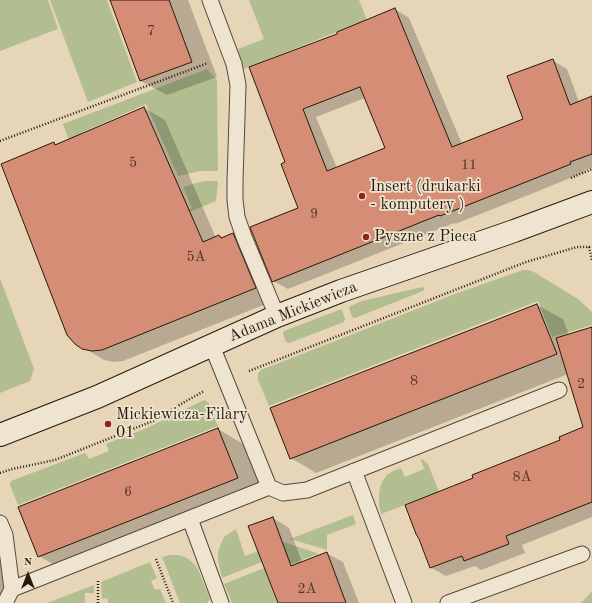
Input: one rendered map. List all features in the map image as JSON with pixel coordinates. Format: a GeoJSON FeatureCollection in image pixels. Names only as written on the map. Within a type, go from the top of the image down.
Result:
{"type":"FeatureCollection","features":[{"type":"Feature","properties":{"kind":"street","name":"Adama Mickiewicza"},"geometry":{"type":"LineString","coordinates":[[0,435],[97,397],[277,316],[341,291],[514,231],[592,202]]}},
{"type":"Feature","properties":{"kind":"lane"},"geometry":{"type":"LineString","coordinates":[[210,0],[234,64],[238,86],[235,181],[235,200],[238,217],[244,237],[277,316]]}},
{"type":"Feature","properties":{"kind":"lane"},"geometry":{"type":"LineString","coordinates":[[212,346],[270,487],[283,493],[307,490],[558,390]]}},
{"type":"Feature","properties":{"kind":"lane"},"geometry":{"type":"LineString","coordinates":[[354,471],[404,603]]}},
{"type":"Feature","properties":{"kind":"lane"},"geometry":{"type":"LineString","coordinates":[[12,589],[270,487]]}},
{"type":"Feature","properties":{"kind":"lane"},"geometry":{"type":"LineString","coordinates":[[190,519],[222,603]]}},
{"type":"Feature","properties":{"kind":"lane"},"geometry":{"type":"LineString","coordinates":[[0,523],[6,536],[12,589],[5,603]]}},
{"type":"Feature","properties":{"kind":"lane"},"geometry":{"type":"LineString","coordinates":[[448,603],[582,554]]}},
{"type":"Feature","properties":{"kind":"path"},"geometry":{"type":"LineString","coordinates":[[0,141],[208,63]]}},
{"type":"Feature","properties":{"kind":"path"},"geometry":{"type":"LineString","coordinates":[[0,473],[55,460],[153,421],[226,380],[526,262],[577,247],[590,247],[592,260]]}},
{"type":"Feature","properties":{"kind":"path"},"geometry":{"type":"LineString","coordinates":[[159,531],[156,560],[173,603]]}},
{"type":"Feature","properties":{"kind":"green space"},"geometry":{"type":"Polygon","coordinates":[[[0,0],[48,0],[58,29],[0,51],[0,0]]]}},
{"type":"Feature","properties":{"kind":"green space"},"geometry":{"type":"Polygon","coordinates":[[[50,0],[107,0],[137,82],[88,102],[50,0]]]}},
{"type":"Feature","properties":{"kind":"green space"},"geometry":{"type":"Polygon","coordinates":[[[249,0],[359,0],[367,20],[241,70],[238,49],[264,39],[249,0]]]}},
{"type":"Feature","properties":{"kind":"green space"},"geometry":{"type":"Polygon","coordinates":[[[207,69],[217,80],[218,171],[200,171],[178,176],[146,104],[81,133],[108,192],[118,240],[192,208],[183,187],[204,181],[218,181],[216,201],[108,245],[63,124],[207,69]]]}},
{"type":"Feature","properties":{"kind":"green space"},"geometry":{"type":"Polygon","coordinates":[[[523,270],[534,272],[578,299],[592,312],[592,325],[552,337],[538,301],[269,406],[258,380],[258,374],[261,370],[455,294],[523,270]]]}},
{"type":"Feature","properties":{"kind":"green space"},"geometry":{"type":"Polygon","coordinates":[[[0,278],[34,369],[30,381],[0,393],[0,278]]]}},
{"type":"Feature","properties":{"kind":"green space"},"geometry":{"type":"Polygon","coordinates":[[[422,287],[424,288],[423,291],[355,318],[352,317],[349,308],[350,306],[362,301],[422,287]]]}},
{"type":"Feature","properties":{"kind":"green space"},"geometry":{"type":"Polygon","coordinates":[[[342,310],[345,319],[344,322],[289,343],[286,342],[283,334],[284,331],[342,310]]]}},
{"type":"Feature","properties":{"kind":"green space"},"geometry":{"type":"Polygon","coordinates":[[[204,400],[208,402],[218,426],[18,505],[10,485],[11,481],[85,453],[89,459],[109,451],[106,444],[147,428],[204,400]]]}},
{"type":"Feature","properties":{"kind":"green space"},"geometry":{"type":"Polygon","coordinates":[[[422,459],[428,464],[439,492],[381,514],[379,496],[380,487],[383,480],[393,471],[401,468],[405,477],[424,469],[422,459]]]}},
{"type":"Feature","properties":{"kind":"green space"},"geometry":{"type":"Polygon","coordinates":[[[353,515],[356,524],[327,535],[327,550],[290,539],[353,515]]]}},
{"type":"Feature","properties":{"kind":"green space"},"geometry":{"type":"Polygon","coordinates":[[[236,529],[245,556],[261,550],[262,562],[222,578],[218,561],[218,552],[224,537],[236,529]]]}},
{"type":"Feature","properties":{"kind":"green space"},"geometry":{"type":"Polygon","coordinates":[[[283,542],[318,554],[266,573],[277,603],[232,603],[224,584],[269,566],[268,548],[283,542]]]}},
{"type":"Feature","properties":{"kind":"green space"},"geometry":{"type":"Polygon","coordinates":[[[170,555],[185,557],[197,567],[210,599],[207,603],[180,603],[162,557],[170,555]]]}},
{"type":"Feature","properties":{"kind":"green space"},"geometry":{"type":"Polygon","coordinates":[[[150,562],[157,578],[151,581],[155,590],[160,589],[166,603],[108,603],[107,598],[102,599],[101,582],[150,562]]]}},
{"type":"Feature","properties":{"kind":"green space"},"geometry":{"type":"Polygon","coordinates":[[[94,585],[94,593],[85,593],[85,603],[47,603],[94,585]]]}},
{"type":"Feature","properties":{"kind":"green space"},"geometry":{"type":"Polygon","coordinates":[[[592,591],[592,603],[581,603],[592,591]]]}},
{"type":"Feature","properties":{"kind":"building"},"geometry":{"type":"Polygon","coordinates":[[[110,0],[169,0],[192,62],[140,81],[110,0]]]}},
{"type":"Feature","properties":{"kind":"building"},"geometry":{"type":"Polygon","coordinates":[[[395,8],[452,147],[523,119],[507,76],[553,59],[570,105],[592,96],[592,154],[516,186],[440,216],[439,215],[272,282],[250,227],[298,208],[281,164],[285,162],[249,67],[337,34],[337,32],[395,8]],[[360,87],[303,109],[327,171],[385,148],[360,87]]]}},
{"type":"Feature","properties":{"kind":"building"},"geometry":{"type":"Polygon","coordinates":[[[144,107],[203,242],[219,235],[221,238],[233,233],[256,288],[102,350],[92,351],[82,349],[67,335],[1,164],[54,142],[55,145],[144,107]]]}},
{"type":"Feature","properties":{"kind":"building"},"geometry":{"type":"Polygon","coordinates":[[[537,304],[557,354],[290,459],[270,408],[537,304]]]}},
{"type":"Feature","properties":{"kind":"building"},"geometry":{"type":"Polygon","coordinates":[[[592,327],[592,502],[506,536],[509,544],[464,561],[462,556],[430,568],[405,505],[473,478],[472,475],[560,440],[559,437],[583,427],[556,338],[592,327]]]}},
{"type":"Feature","properties":{"kind":"building"},"geometry":{"type":"Polygon","coordinates":[[[218,428],[238,478],[38,557],[18,507],[218,428]]]}},
{"type":"Feature","properties":{"kind":"building"},"geometry":{"type":"Polygon","coordinates":[[[273,517],[291,566],[327,552],[346,603],[278,603],[248,526],[273,517]]]}},
{"type":"Feature","properties":{"kind":"place","name":"Insert (drukarki - komputery )"},"geometry":{"type":"Point","coordinates":[362,196]}},
{"type":"Feature","properties":{"kind":"place","name":"Pyszne z Pieca"},"geometry":{"type":"Point","coordinates":[366,237]}},
{"type":"Feature","properties":{"kind":"place","name":"Mickiewicza-Filary 01"},"geometry":{"type":"Point","coordinates":[108,424]}}]}
